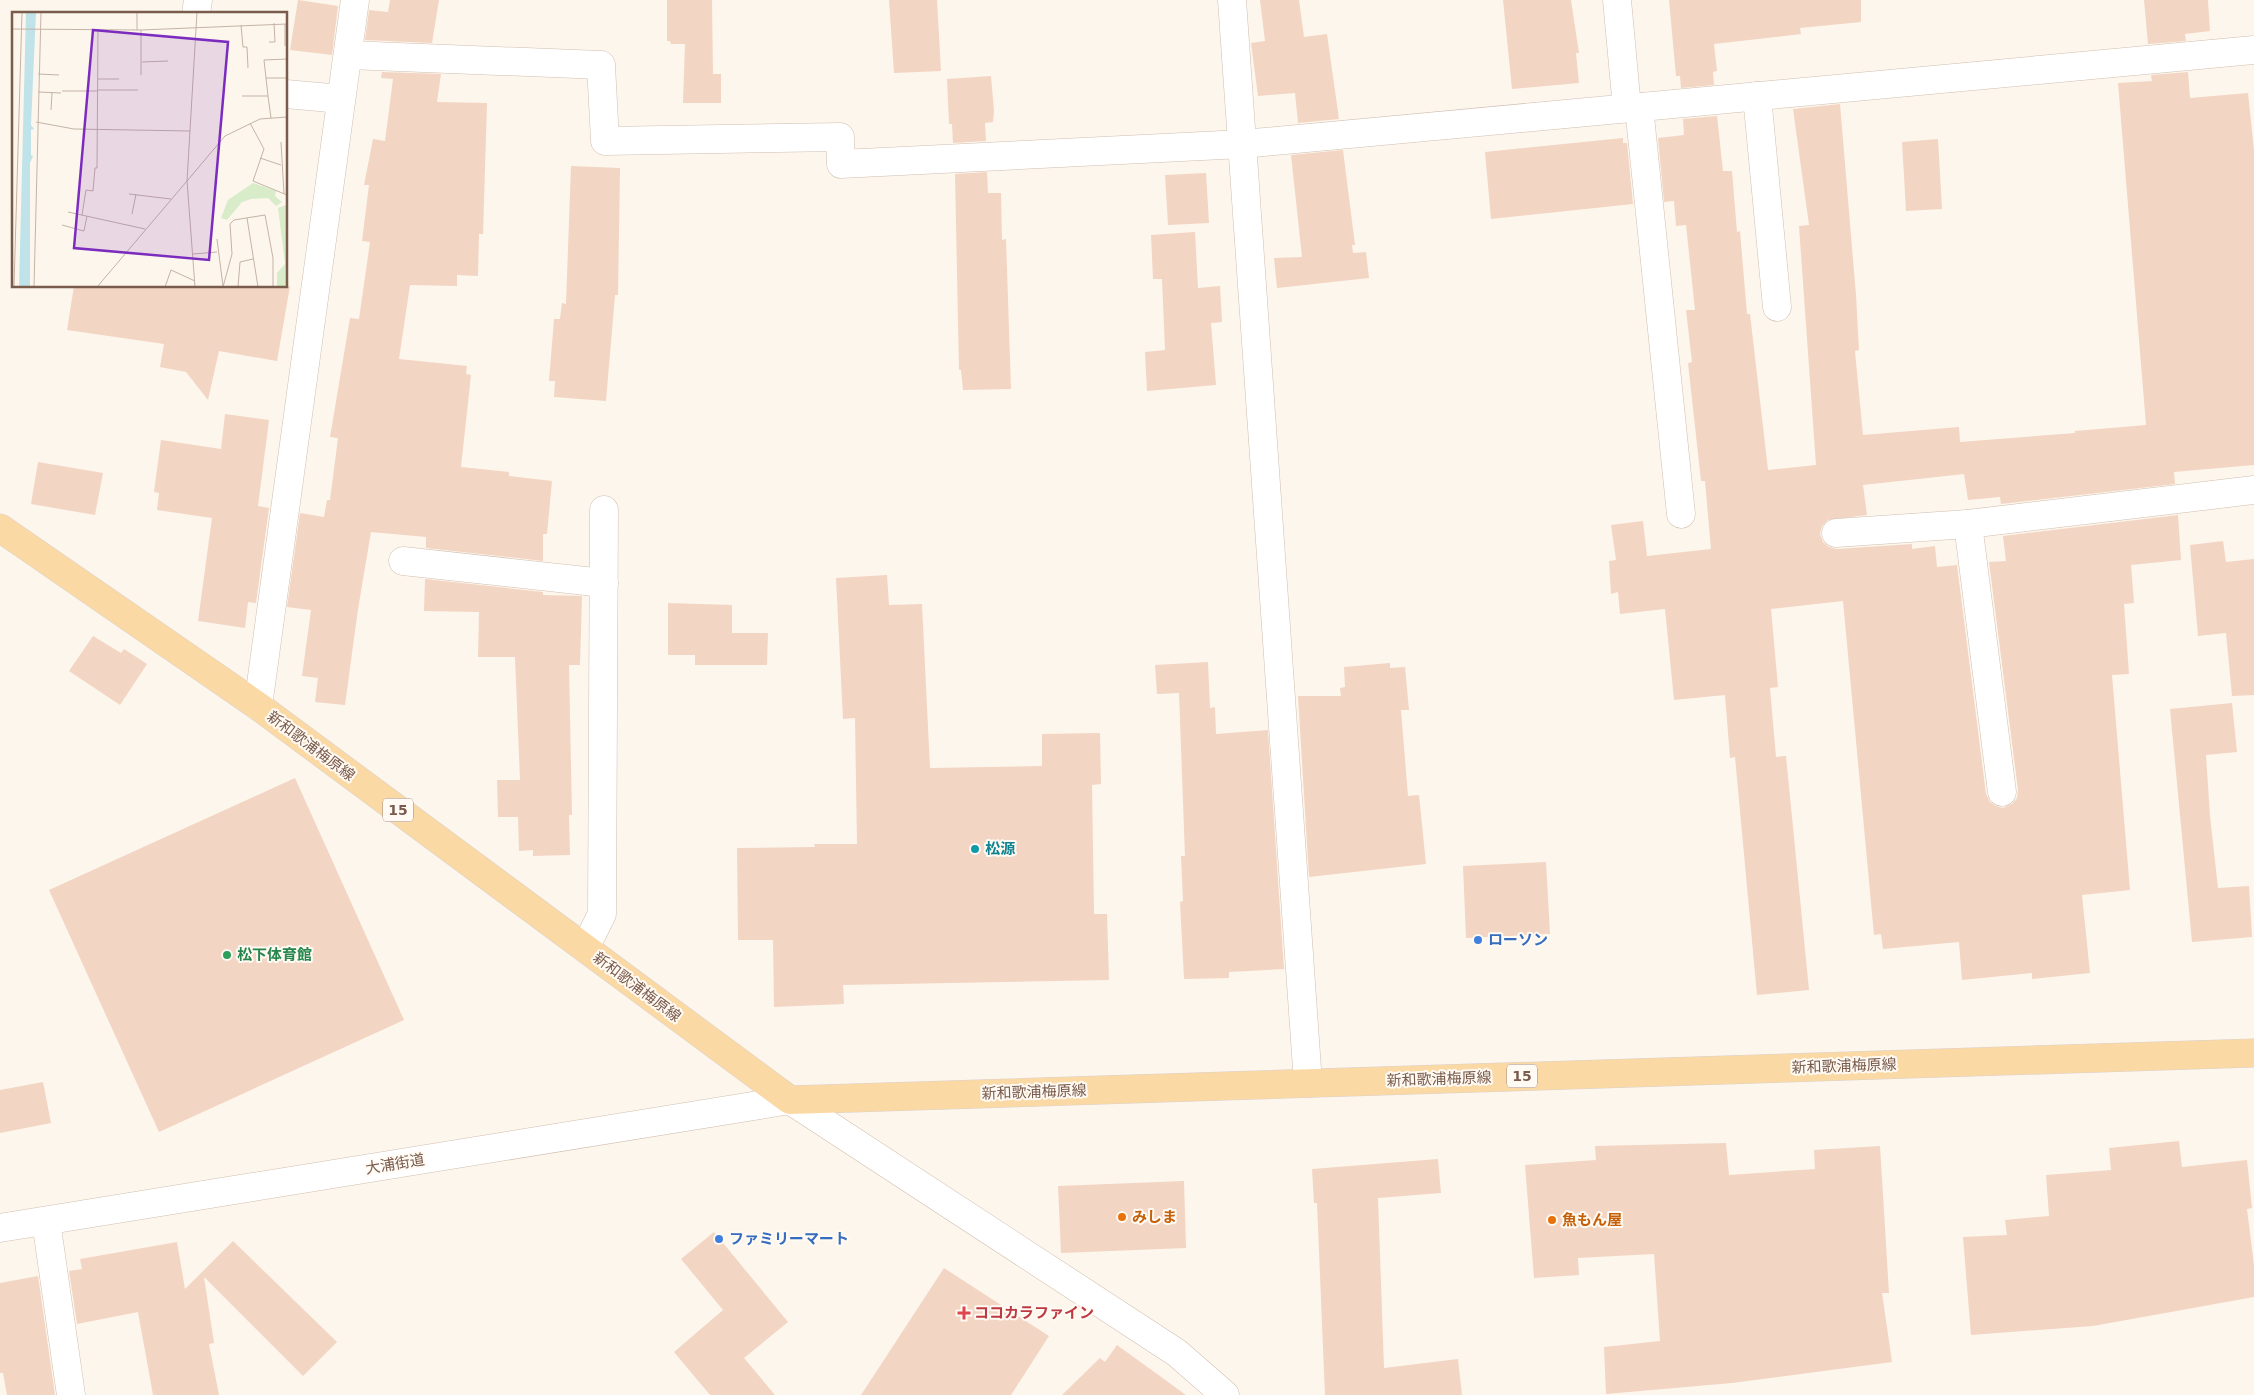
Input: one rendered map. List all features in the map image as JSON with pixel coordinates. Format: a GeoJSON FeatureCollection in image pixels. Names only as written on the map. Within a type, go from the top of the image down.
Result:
{"type":"FeatureCollection","features":[{"type":"Feature","properties":{"kind":"main road","name":"新和歌浦梅原線"},"geometry":{"type":"LineString","coordinates":[[0,528],[258,706],[790,1100],[2254,1053]]}},
{"type":"Feature","properties":{"kind":"street"},"geometry":{"type":"LineString","coordinates":[[258,706],[355,0]]}},
{"type":"Feature","properties":{"kind":"street"},"geometry":{"type":"LineString","coordinates":[[1232,0],[1308,1083]]}},
{"type":"Feature","properties":{"kind":"street"},"geometry":{"type":"LineString","coordinates":[[1618,0],[1633,108],[1681,514]]}},
{"type":"Feature","properties":{"kind":"street"},"geometry":{"type":"LineString","coordinates":[[348,55],[601,65],[606,142],[840,137],[841,164],[1243,144],[2254,50]]}},
{"type":"Feature","properties":{"kind":"street"},"geometry":{"type":"LineString","coordinates":[[288,94],[341,98]]}},
{"type":"Feature","properties":{"kind":"street"},"geometry":{"type":"LineString","coordinates":[[1757,96],[1777,307]]}},
{"type":"Feature","properties":{"kind":"street"},"geometry":{"type":"LineString","coordinates":[[1836,534],[1968,524],[2254,490]]}},
{"type":"Feature","properties":{"kind":"street"},"geometry":{"type":"LineString","coordinates":[[585,948],[602,914],[604,510]]}},
{"type":"Feature","properties":{"kind":"street"},"geometry":{"type":"LineString","coordinates":[[1968,524],[2002,792]]}},
{"type":"Feature","properties":{"kind":"street"},"geometry":{"type":"LineString","coordinates":[[403,561],[604,583]]}},
{"type":"Feature","properties":{"kind":"street"},"geometry":{"type":"LineString","coordinates":[[790,1100],[1177,1353],[1225,1395]]}},
{"type":"Feature","properties":{"kind":"street","name":"大浦街道"},"geometry":{"type":"LineString","coordinates":[[0,1228],[790,1100]]}},
{"type":"Feature","properties":{"kind":"street"},"geometry":{"type":"LineString","coordinates":[[46,1221],[71,1395]]}},
{"type":"Feature","properties":{"kind":"building"},"geometry":{"type":"Polygon","coordinates":[[[298,0],[338,6],[332,55],[290,50],[298,0]]]}},
{"type":"Feature","properties":{"kind":"building"},"geometry":{"type":"Polygon","coordinates":[[[390,0],[439,0],[432,43],[365,40],[369,10],[388,12],[390,0]]]}},
{"type":"Feature","properties":{"kind":"building"},"geometry":{"type":"Polygon","coordinates":[[[667,0],[712,0],[713,74],[721,74],[721,103],[683,103],[685,44],[671,44],[670,41],[667,41],[667,0]]]}},
{"type":"Feature","properties":{"kind":"building"},"geometry":{"type":"Polygon","coordinates":[[[889,0],[937,0],[941,71],[894,73],[889,0]]]}},
{"type":"Feature","properties":{"kind":"building"},"geometry":{"type":"Polygon","coordinates":[[[1260,0],[1299,0],[1304,37],[1327,34],[1339,119],[1298,123],[1295,93],[1258,96],[1251,43],[1265,41],[1260,0]]]}},
{"type":"Feature","properties":{"kind":"building"},"geometry":{"type":"Polygon","coordinates":[[[1503,0],[1571,0],[1579,53],[1576,53],[1579,83],[1512,89],[1503,0]]]}},
{"type":"Feature","properties":{"kind":"building"},"geometry":{"type":"Polygon","coordinates":[[[1669,0],[1861,0],[1861,22],[1800,28],[1801,34],[1714,44],[1717,71],[1713,72],[1714,85],[1681,88],[1680,76],[1676,76],[1669,0]]]}},
{"type":"Feature","properties":{"kind":"building"},"geometry":{"type":"Polygon","coordinates":[[[2144,0],[2208,0],[2210,31],[2185,34],[2186,41],[2148,44],[2144,0]]]}},
{"type":"Feature","properties":{"kind":"building"},"geometry":{"type":"Polygon","coordinates":[[[382,72],[441,74],[437,102],[487,103],[483,234],[479,234],[478,276],[457,275],[457,286],[410,285],[399,359],[467,366],[466,374],[471,375],[461,467],[509,472],[509,476],[552,481],[547,534],[543,534],[543,561],[426,548],[426,537],[371,532],[345,705],[315,702],[318,678],[302,676],[311,610],[287,607],[300,513],[324,517],[327,500],[330,500],[338,438],[330,437],[350,318],[359,319],[370,242],[362,241],[369,185],[364,185],[373,139],[385,141],[393,79],[381,78],[382,72]]]}},
{"type":"Feature","properties":{"kind":"building"},"geometry":{"type":"Polygon","coordinates":[[[2188,72],[2190,98],[2248,93],[2254,150],[2254,465],[2174,472],[2175,484],[2001,504],[2000,497],[1968,500],[1964,474],[1863,485],[1867,515],[1828,520],[1822,526],[1820,534],[1823,542],[1829,547],[1837,549],[1912,544],[1912,549],[1935,546],[1937,567],[1957,565],[1986,794],[1990,802],[2003,808],[2012,804],[2017,798],[2018,790],[1989,562],[2006,561],[2003,536],[2178,515],[2181,560],[2131,565],[2134,603],[2124,604],[2129,674],[2112,675],[2130,890],[2082,895],[2090,973],[2032,979],[2032,973],[1962,980],[1959,942],[1883,949],[1881,934],[1874,935],[1843,601],[1771,609],[1778,687],[1770,688],[1776,757],[1786,756],[1809,990],[1757,995],[1735,757],[1730,758],[1725,695],[1674,700],[1665,609],[1620,614],[1618,592],[1611,594],[1609,561],[1616,560],[1611,525],[1643,521],[1647,556],[1711,549],[1705,481],[1701,481],[1688,363],[1692,362],[1686,310],[1695,310],[1686,225],[1676,226],[1674,201],[1664,202],[1658,138],[1684,135],[1683,119],[1717,116],[1723,171],[1732,171],[1737,232],[1740,231],[1747,314],[1750,314],[1768,470],[1816,465],[1799,226],[1809,225],[1793,109],[1840,104],[1856,295],[1859,350],[1855,351],[1863,435],[1959,427],[1960,442],[2075,433],[2075,431],[2146,425],[2118,83],[2152,81],[2151,75],[2188,72]]]}},
{"type":"Feature","properties":{"kind":"building"},"geometry":{"type":"Polygon","coordinates":[[[991,76],[994,111],[993,122],[985,123],[986,141],[953,143],[952,124],[949,124],[947,79],[991,76]]]}},
{"type":"Feature","properties":{"kind":"building"},"geometry":{"type":"Polygon","coordinates":[[[1623,138],[1623,143],[1627,143],[1633,204],[1491,219],[1485,152],[1623,138]]]}},
{"type":"Feature","properties":{"kind":"building"},"geometry":{"type":"Polygon","coordinates":[[[1938,139],[1942,209],[1906,211],[1902,142],[1938,139]]]}},
{"type":"Feature","properties":{"kind":"building"},"geometry":{"type":"Polygon","coordinates":[[[1343,150],[1355,245],[1352,245],[1353,253],[1366,252],[1369,278],[1277,288],[1274,258],[1302,257],[1291,155],[1343,150]]]}},
{"type":"Feature","properties":{"kind":"building"},"geometry":{"type":"Polygon","coordinates":[[[571,166],[620,168],[618,295],[615,295],[606,401],[554,397],[555,381],[549,381],[554,319],[560,319],[562,303],[566,304],[571,166]]]}},
{"type":"Feature","properties":{"kind":"building"},"geometry":{"type":"Polygon","coordinates":[[[987,172],[988,193],[1001,193],[1002,240],[1006,239],[1011,389],[963,390],[961,370],[959,370],[955,174],[987,172]]]}},
{"type":"Feature","properties":{"kind":"building"},"geometry":{"type":"Polygon","coordinates":[[[1206,173],[1209,223],[1168,225],[1165,175],[1206,173]]]}},
{"type":"Feature","properties":{"kind":"building"},"geometry":{"type":"Polygon","coordinates":[[[1195,232],[1198,288],[1220,286],[1222,322],[1211,323],[1216,385],[1147,391],[1145,352],[1165,350],[1162,279],[1153,279],[1151,235],[1195,232]]]}},
{"type":"Feature","properties":{"kind":"building"},"geometry":{"type":"Polygon","coordinates":[[[290,286],[277,361],[219,351],[208,400],[186,372],[160,367],[164,344],[67,330],[74,288],[288,288],[290,286]]]}},
{"type":"Feature","properties":{"kind":"building"},"geometry":{"type":"Polygon","coordinates":[[[225,414],[269,420],[258,506],[269,508],[256,603],[248,602],[245,628],[198,621],[212,518],[157,510],[159,493],[154,492],[161,440],[221,449],[225,414]]]}},
{"type":"Feature","properties":{"kind":"building"},"geometry":{"type":"Polygon","coordinates":[[[38,462],[103,473],[95,515],[31,504],[38,462]]]}},
{"type":"Feature","properties":{"kind":"building"},"geometry":{"type":"Polygon","coordinates":[[[2223,541],[2226,562],[2254,559],[2254,695],[2232,696],[2226,633],[2198,636],[2190,545],[2223,541]]]}},
{"type":"Feature","properties":{"kind":"building","name":"松源"},"geometry":{"type":"Polygon","coordinates":[[[887,575],[889,605],[922,604],[930,768],[1042,766],[1042,734],[1100,733],[1101,784],[1092,785],[1094,914],[1107,914],[1109,980],[843,985],[844,1004],[774,1007],[773,940],[738,940],[737,848],[815,847],[814,844],[857,844],[855,718],[843,719],[836,578],[887,575]]]}},
{"type":"Feature","properties":{"kind":"building"},"geometry":{"type":"Polygon","coordinates":[[[425,579],[543,592],[543,595],[582,596],[580,665],[569,665],[572,815],[569,815],[570,855],[533,856],[533,850],[519,851],[518,817],[498,817],[497,780],[520,780],[515,657],[478,657],[479,612],[424,611],[425,579]]]}},
{"type":"Feature","properties":{"kind":"building"},"geometry":{"type":"Polygon","coordinates":[[[668,603],[732,605],[732,633],[768,633],[767,665],[695,665],[695,655],[668,655],[668,603]]]}},
{"type":"Feature","properties":{"kind":"building"},"geometry":{"type":"Polygon","coordinates":[[[93,636],[121,653],[124,649],[147,664],[120,705],[69,671],[93,636]]]}},
{"type":"Feature","properties":{"kind":"building"},"geometry":{"type":"Polygon","coordinates":[[[1208,662],[1210,708],[1215,707],[1216,734],[1268,730],[1284,969],[1229,972],[1229,978],[1184,979],[1180,902],[1183,901],[1181,856],[1185,856],[1179,693],[1157,694],[1155,665],[1208,662]]]}},
{"type":"Feature","properties":{"kind":"building"},"geometry":{"type":"Polygon","coordinates":[[[1390,663],[1390,668],[1405,667],[1409,710],[1401,710],[1408,796],[1419,795],[1426,864],[1309,877],[1298,696],[1341,696],[1340,688],[1345,687],[1344,667],[1390,663]]]}},
{"type":"Feature","properties":{"kind":"building"},"geometry":{"type":"Polygon","coordinates":[[[2232,703],[2237,752],[2206,755],[2210,816],[2218,888],[2249,886],[2252,937],[2192,942],[2170,709],[2232,703]]]}},
{"type":"Feature","properties":{"kind":"building","name":"松下体育館"},"geometry":{"type":"Polygon","coordinates":[[[295,778],[404,1020],[159,1132],[49,890],[295,778]]]}},
{"type":"Feature","properties":{"kind":"building"},"geometry":{"type":"Polygon","coordinates":[[[1546,862],[1550,934],[1466,938],[1463,866],[1546,862]]]}},
{"type":"Feature","properties":{"kind":"building"},"geometry":{"type":"Polygon","coordinates":[[[43,1082],[51,1123],[0,1133],[0,1090],[43,1082]]]}},
{"type":"Feature","properties":{"kind":"building"},"geometry":{"type":"Polygon","coordinates":[[[2179,1141],[2182,1167],[2247,1160],[2252,1208],[2247,1209],[2254,1265],[2254,1297],[2093,1326],[1971,1335],[1963,1237],[2007,1235],[2005,1220],[2049,1216],[2046,1175],[2111,1170],[2109,1148],[2179,1141]]]}},
{"type":"Feature","properties":{"kind":"building"},"geometry":{"type":"Polygon","coordinates":[[[1726,1143],[1729,1175],[1815,1169],[1814,1150],[1880,1146],[1889,1293],[1882,1293],[1892,1362],[1732,1383],[1606,1394],[1604,1347],[1660,1341],[1654,1254],[1578,1258],[1579,1275],[1534,1278],[1525,1165],[1596,1160],[1595,1146],[1726,1143]]]}},
{"type":"Feature","properties":{"kind":"building"},"geometry":{"type":"Polygon","coordinates":[[[1438,1159],[1441,1193],[1378,1198],[1384,1368],[1458,1359],[1462,1395],[1325,1395],[1317,1203],[1314,1203],[1312,1169],[1438,1159]]]}},
{"type":"Feature","properties":{"kind":"building","name":"みしま"},"geometry":{"type":"Polygon","coordinates":[[[1184,1181],[1186,1248],[1061,1253],[1058,1186],[1184,1181]]]}},
{"type":"Feature","properties":{"kind":"building"},"geometry":{"type":"Polygon","coordinates":[[[714,1232],[788,1322],[744,1358],[775,1395],[710,1395],[674,1352],[723,1310],[681,1259],[714,1232]]]}},
{"type":"Feature","properties":{"kind":"building"},"geometry":{"type":"Polygon","coordinates":[[[233,1241],[337,1342],[303,1376],[204,1277],[214,1343],[209,1344],[219,1395],[153,1395],[138,1312],[77,1324],[69,1271],[82,1269],[80,1259],[177,1242],[185,1289],[233,1241]]]}},
{"type":"Feature","properties":{"kind":"building","name":"ココカラファイン"},"geometry":{"type":"Polygon","coordinates":[[[944,1268],[1049,1336],[1011,1395],[861,1395],[944,1268]]]}},
{"type":"Feature","properties":{"kind":"building"},"geometry":{"type":"Polygon","coordinates":[[[38,1276],[55,1395],[7,1395],[3,1373],[0,1373],[0,1283],[38,1276]]]}},
{"type":"Feature","properties":{"kind":"building"},"geometry":{"type":"Polygon","coordinates":[[[1117,1345],[1186,1395],[1062,1395],[1100,1358],[1105,1362],[1117,1345]]]}},
{"type":"Feature","properties":{"kind":"place","name":"松源"},"geometry":{"type":"Point","coordinates":[975,849]}},
{"type":"Feature","properties":{"kind":"place","name":"ローソン"},"geometry":{"type":"Point","coordinates":[1478,940]}},
{"type":"Feature","properties":{"kind":"place","name":"松下体育館"},"geometry":{"type":"Point","coordinates":[227,955]}},
{"type":"Feature","properties":{"kind":"place","name":"みしま"},"geometry":{"type":"Point","coordinates":[1122,1217]}},
{"type":"Feature","properties":{"kind":"place","name":"魚もん屋"},"geometry":{"type":"Point","coordinates":[1552,1220]}},
{"type":"Feature","properties":{"kind":"place","name":"ファミリーマート"},"geometry":{"type":"Point","coordinates":[719,1239]}},
{"type":"Feature","properties":{"kind":"place","name":"ココカラファイン"},"geometry":{"type":"Point","coordinates":[964,1313]}}]}
